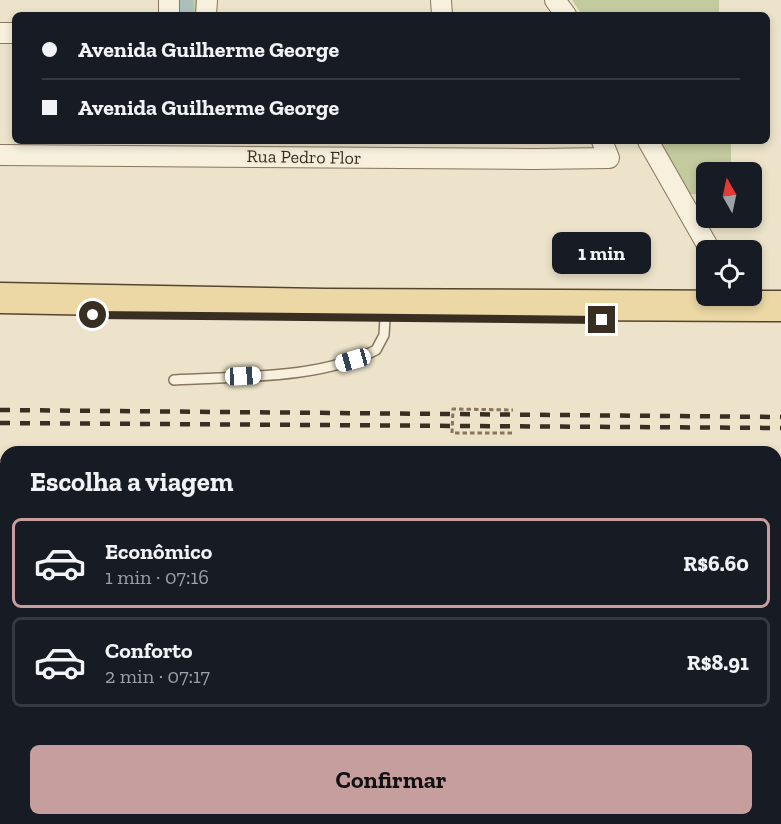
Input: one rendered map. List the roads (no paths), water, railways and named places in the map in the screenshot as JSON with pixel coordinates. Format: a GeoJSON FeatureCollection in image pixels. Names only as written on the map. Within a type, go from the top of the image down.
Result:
{"type":"FeatureCollection","features":[{"type":"Feature","properties":{"kind":"main road"},"geometry":{"type":"LineString","coordinates":[[0,298],[734,308],[781,322]]}},
{"type":"Feature","properties":{"kind":"main road"},"geometry":{"type":"LineString","coordinates":[[0,314],[386,318],[781,306]]}},
{"type":"Feature","properties":{"kind":"street"},"geometry":{"type":"LineString","coordinates":[[650,144],[704,240]]}},
{"type":"Feature","properties":{"kind":"street","name":"Rua Pedro Flor"},"geometry":{"type":"LineString","coordinates":[[0,155],[169,148],[533,159],[605,149]]}},
{"type":"Feature","properties":{"kind":"lane"},"geometry":{"type":"LineString","coordinates":[[174,380],[289,373],[353,360],[376,350],[381,343],[386,318]]}},
{"type":"Feature","properties":{"kind":"waterway"},"geometry":{"type":"LineString","coordinates":[[185,0],[186,12]]}},
{"type":"Feature","properties":{"kind":"railway"},"geometry":{"type":"LineString","coordinates":[[0,410],[781,417]]}},
{"type":"Feature","properties":{"kind":"railway"},"geometry":{"type":"LineString","coordinates":[[0,423],[781,428]]}}]}
